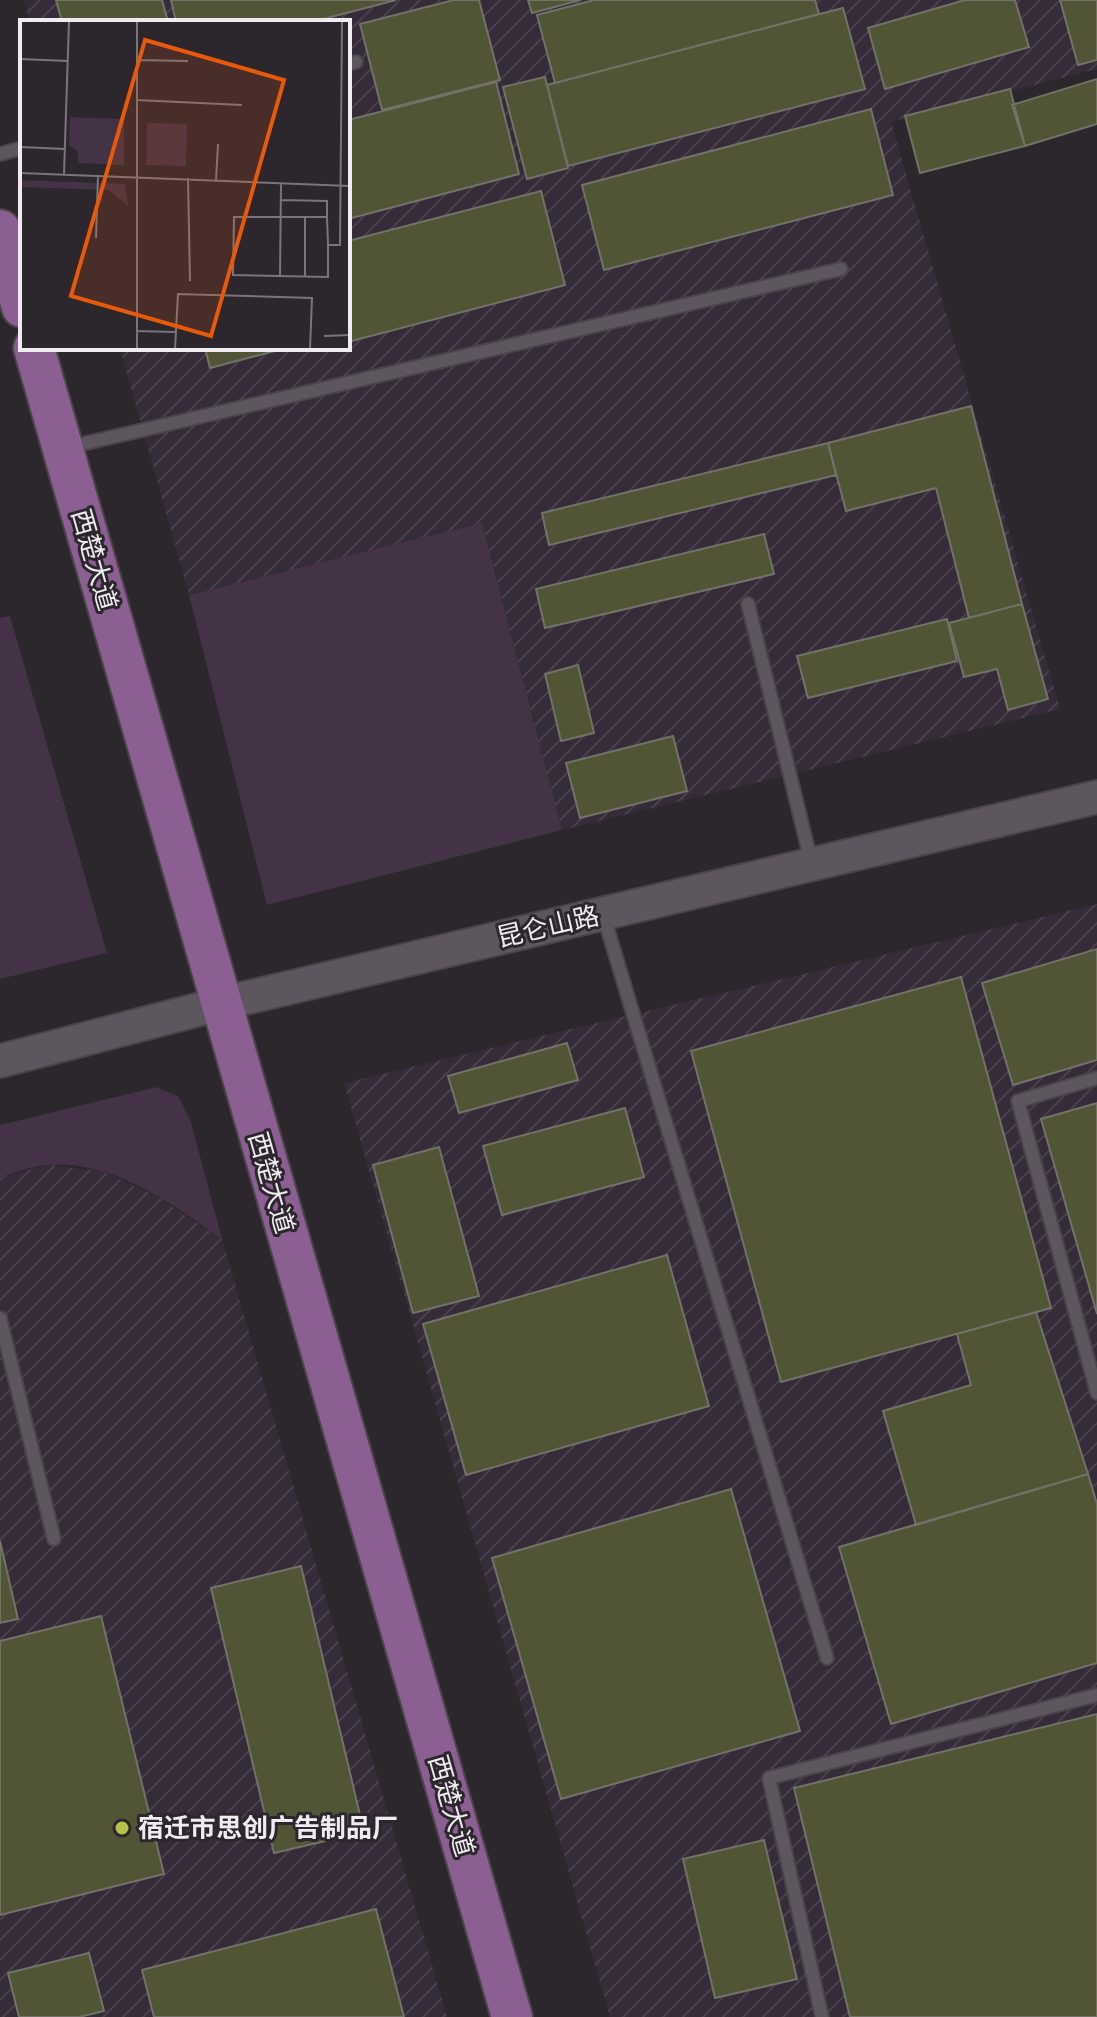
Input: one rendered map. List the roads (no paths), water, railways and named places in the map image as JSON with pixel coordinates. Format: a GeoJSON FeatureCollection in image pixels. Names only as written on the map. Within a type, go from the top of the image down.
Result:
{"type":"FeatureCollection","features":[{"type":"Feature","properties":{"kind":"main road"},"geometry":{"type":"LineString","coordinates":[[0,230],[20,300]]}},
{"type":"Feature","properties":{"kind":"main road","name":"西楚大道"},"geometry":{"type":"LineString","coordinates":[[35,350],[512,2017]]}},
{"type":"Feature","properties":{"kind":"street","name":"昆仑山路"},"geometry":{"type":"LineString","coordinates":[[0,1061],[220,1004],[1097,797]]}},
{"type":"Feature","properties":{"kind":"lane"},"geometry":{"type":"LineString","coordinates":[[0,154],[20,149]]}},
{"type":"Feature","properties":{"kind":"lane"},"geometry":{"type":"LineString","coordinates":[[62,449],[841,269]]}},
{"type":"Feature","properties":{"kind":"lane"},"geometry":{"type":"LineString","coordinates":[[748,604],[812,865]]}},
{"type":"Feature","properties":{"kind":"lane"},"geometry":{"type":"LineString","coordinates":[[603,914],[827,1658]]}},
{"type":"Feature","properties":{"kind":"lane"},"geometry":{"type":"LineString","coordinates":[[1097,1078],[1018,1101],[1097,1393]]}},
{"type":"Feature","properties":{"kind":"lane"},"geometry":{"type":"LineString","coordinates":[[0,1318],[54,1539]]}},
{"type":"Feature","properties":{"kind":"lane"},"geometry":{"type":"LineString","coordinates":[[822,2017],[769,1778],[1097,1695]]}},
{"type":"Feature","properties":{"kind":"place","name":"宿迁市思创广告制品厂"},"geometry":{"type":"Point","coordinates":[122,1828]}}]}
